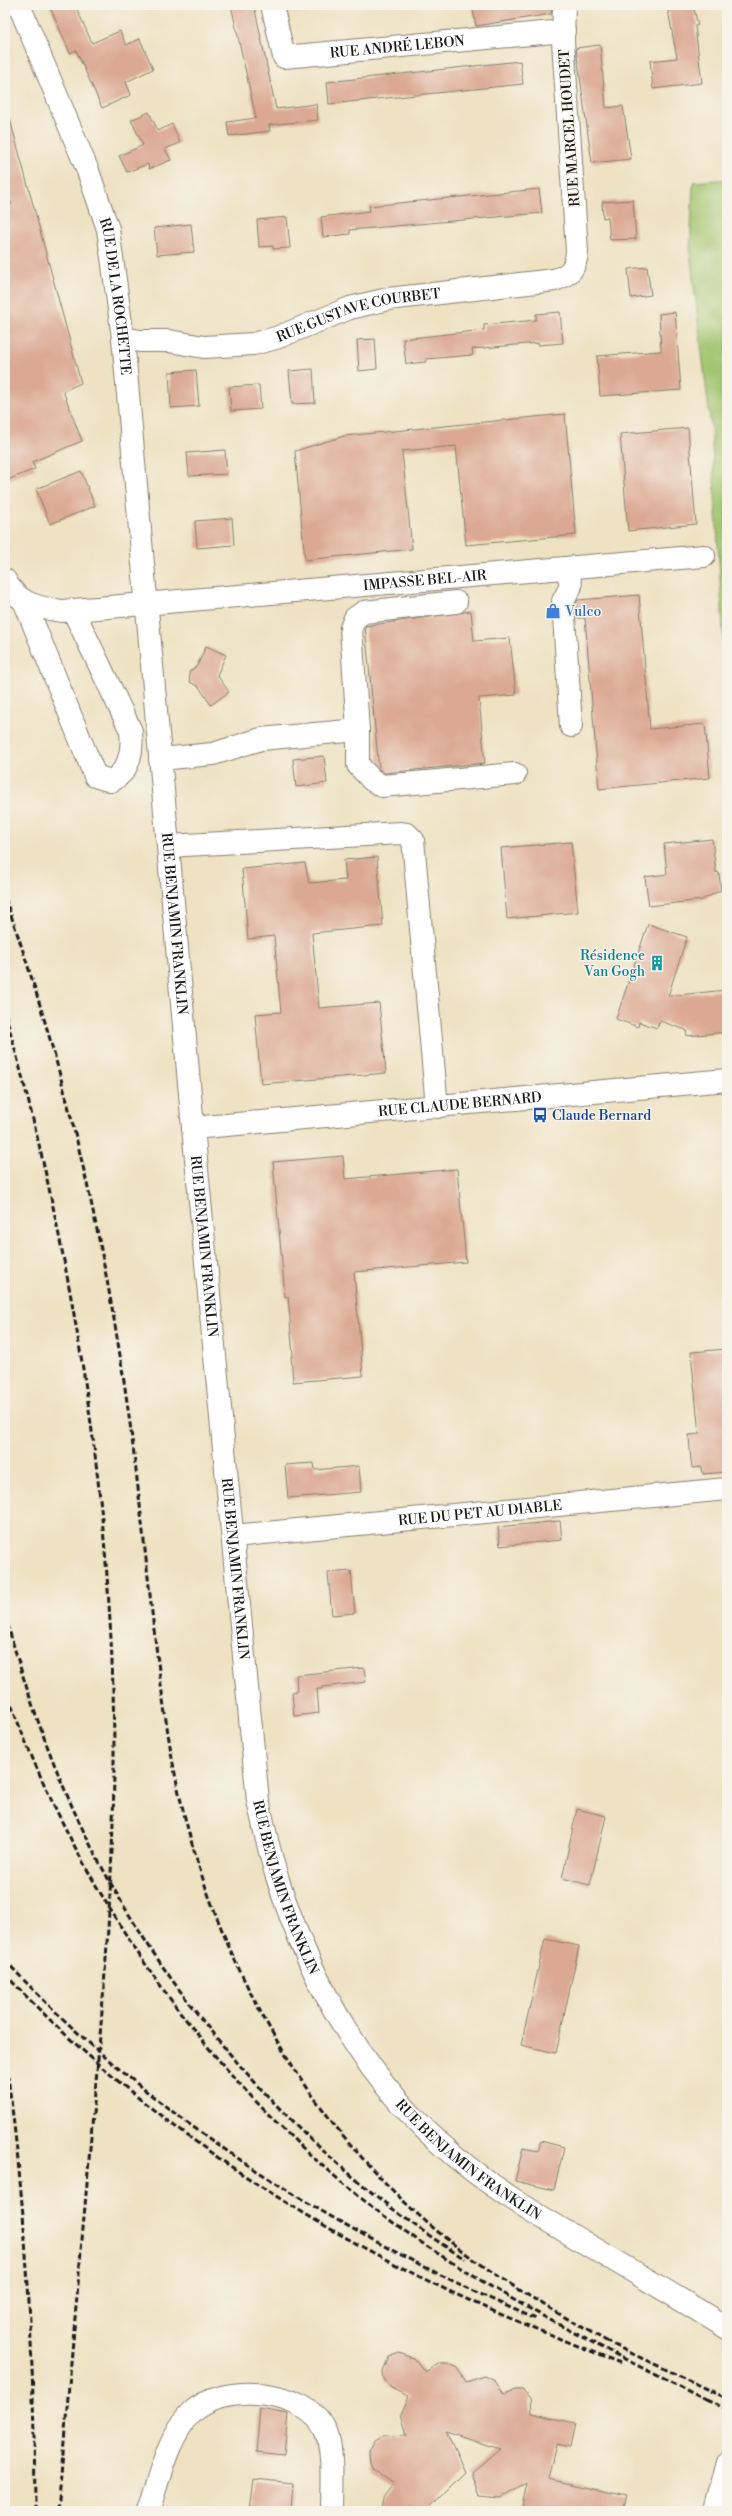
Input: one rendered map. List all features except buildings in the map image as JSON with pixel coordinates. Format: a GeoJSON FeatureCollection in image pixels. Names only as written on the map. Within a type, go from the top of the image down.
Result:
{"type":"FeatureCollection","features":[{"type":"Feature","properties":{"kind":"street","name":"RUE DE LA ROCHETTE"},"geometry":{"type":"LineString","coordinates":[[19,5],[88,171],[108,229],[123,338],[146,604]]}},
{"type":"Feature","properties":{"kind":"street","name":"RUE ANDRÉ LEBON"},"geometry":{"type":"LineString","coordinates":[[272,5],[284,57],[564,30]]}},
{"type":"Feature","properties":{"kind":"street","name":"RUE MARCEL HOUDET"},"geometry":{"type":"LineString","coordinates":[[564,5],[564,30],[577,251]]}},
{"type":"Feature","properties":{"kind":"street","name":"RUE GUSTAVE COURBET"},"geometry":{"type":"LineString","coordinates":[[123,338],[140,341],[169,341],[204,347],[253,344],[276,338],[350,308],[388,299],[554,280],[565,277],[576,264],[577,251]]}},
{"type":"Feature","properties":{"kind":"street","name":"IMPASSE BEL-AIR"},"geometry":{"type":"LineString","coordinates":[[25,603],[40,608],[73,610],[704,556]]}},
{"type":"Feature","properties":{"kind":"street"},"geometry":{"type":"LineString","coordinates":[[567,568],[571,586],[563,601],[571,726]]}},
{"type":"Feature","properties":{"kind":"street"},"geometry":{"type":"LineString","coordinates":[[5,580],[11,591],[25,603],[95,776],[111,781],[120,776],[127,767],[133,746],[131,731],[73,610]]}},
{"type":"Feature","properties":{"kind":"street"},"geometry":{"type":"LineString","coordinates":[[456,602],[364,612],[355,618],[351,628],[358,730],[358,765],[372,780],[382,786],[515,774]]}},
{"type":"Feature","properties":{"kind":"street","name":"RUE BENJAMIN FRANKLIN"},"geometry":{"type":"LineString","coordinates":[[146,604],[193,1128],[258,1801],[276,1875],[315,1977],[342,2026],[370,2067],[399,2104],[457,2159],[523,2206],[727,2328]]}},
{"type":"Feature","properties":{"kind":"street"},"geometry":{"type":"LineString","coordinates":[[160,758],[213,754],[261,740],[358,730]]}},
{"type":"Feature","properties":{"kind":"street"},"geometry":{"type":"LineString","coordinates":[[168,846],[401,833],[407,834],[413,840],[437,1106]]}},
{"type":"Feature","properties":{"kind":"street","name":"RUE CLAUDE BERNARD"},"geometry":{"type":"LineString","coordinates":[[193,1128],[727,1080]]}},
{"type":"Feature","properties":{"kind":"street","name":"RUE DU PET AU DIABLE"},"geometry":{"type":"LineString","coordinates":[[233,1536],[727,1489]]}},
{"type":"Feature","properties":{"kind":"street"},"geometry":{"type":"LineString","coordinates":[[148,2511],[171,2446],[191,2413],[213,2400],[228,2395],[254,2394],[286,2400],[302,2406],[316,2416],[326,2432],[329,2449],[331,2511]]}},
{"type":"Feature","properties":{"kind":"street"},"geometry":{"type":"LineString","coordinates":[[715,2511],[727,2465]]}},
{"type":"Feature","properties":{"kind":"green space"},"geometry":{"type":"Polygon","coordinates":[[[727,179],[727,696],[711,428],[690,253],[693,182],[727,179]]]}},
{"type":"Feature","properties":{"kind":"railway"},"geometry":{"type":"LineString","coordinates":[[5,898],[26,960],[63,1087],[94,1215],[107,1279],[128,1409],[153,1623],[171,1752],[186,1820],[206,1887],[231,1952],[262,2015],[299,2075],[340,2132],[386,2184],[437,2231],[499,2277],[610,2343]]}},
{"type":"Feature","properties":{"kind":"railway"},"geometry":{"type":"LineString","coordinates":[[5,1013],[30,1106],[51,1199],[70,1293],[86,1387],[98,1482],[107,1577],[112,1673],[114,1769],[112,1858],[107,1947],[58,2511]]}},
{"type":"Feature","properties":{"kind":"railway"},"geometry":{"type":"LineString","coordinates":[[5,1615],[23,1678],[56,1769],[69,1799],[97,1858],[131,1917],[168,1975],[210,2030],[255,2082],[303,2132],[355,2178],[409,2221],[465,2259]]}},
{"type":"Feature","properties":{"kind":"railway"},"geometry":{"type":"LineString","coordinates":[[5,1688],[36,1767],[73,1843],[115,1918],[163,1988],[215,2056],[273,2119],[335,2177],[402,2229],[476,2278],[553,2322],[710,2402]]}},
{"type":"Feature","properties":{"kind":"railway"},"geometry":{"type":"LineString","coordinates":[[5,1960],[62,2018],[122,2072],[185,2121],[251,2167],[320,2210],[390,2249],[462,2285],[536,2319]]}},
{"type":"Feature","properties":{"kind":"railway"},"geometry":{"type":"LineString","coordinates":[[5,1974],[53,2023],[103,2069],[156,2112],[211,2153],[268,2191],[326,2226],[447,2290],[511,2319],[620,2363]]}},
{"type":"Feature","properties":{"kind":"railway"},"geometry":{"type":"LineString","coordinates":[[5,2056],[19,2169],[28,2283],[33,2397],[35,2511]]}},
{"type":"Feature","properties":{"kind":"railway"},"geometry":{"type":"LineString","coordinates":[[605,2341],[714,2392]]}},
{"type":"Feature","properties":{"kind":"railway"},"geometry":{"type":"LineString","coordinates":[[710,2391],[727,2398]]}},
{"type":"Feature","properties":{"kind":"railway"},"geometry":{"type":"LineString","coordinates":[[706,2400],[727,2409]]}},
{"type":"Feature","properties":{"kind":"place","name":"Vulco"},"geometry":{"type":"Point","coordinates":[553,611]}},
{"type":"Feature","properties":{"kind":"place","name":"Résidence Van Gogh"},"geometry":{"type":"Point","coordinates":[657,963]}},
{"type":"Feature","properties":{"kind":"place","name":"Claude Bernard"},"geometry":{"type":"Point","coordinates":[540,1115]}}]}
